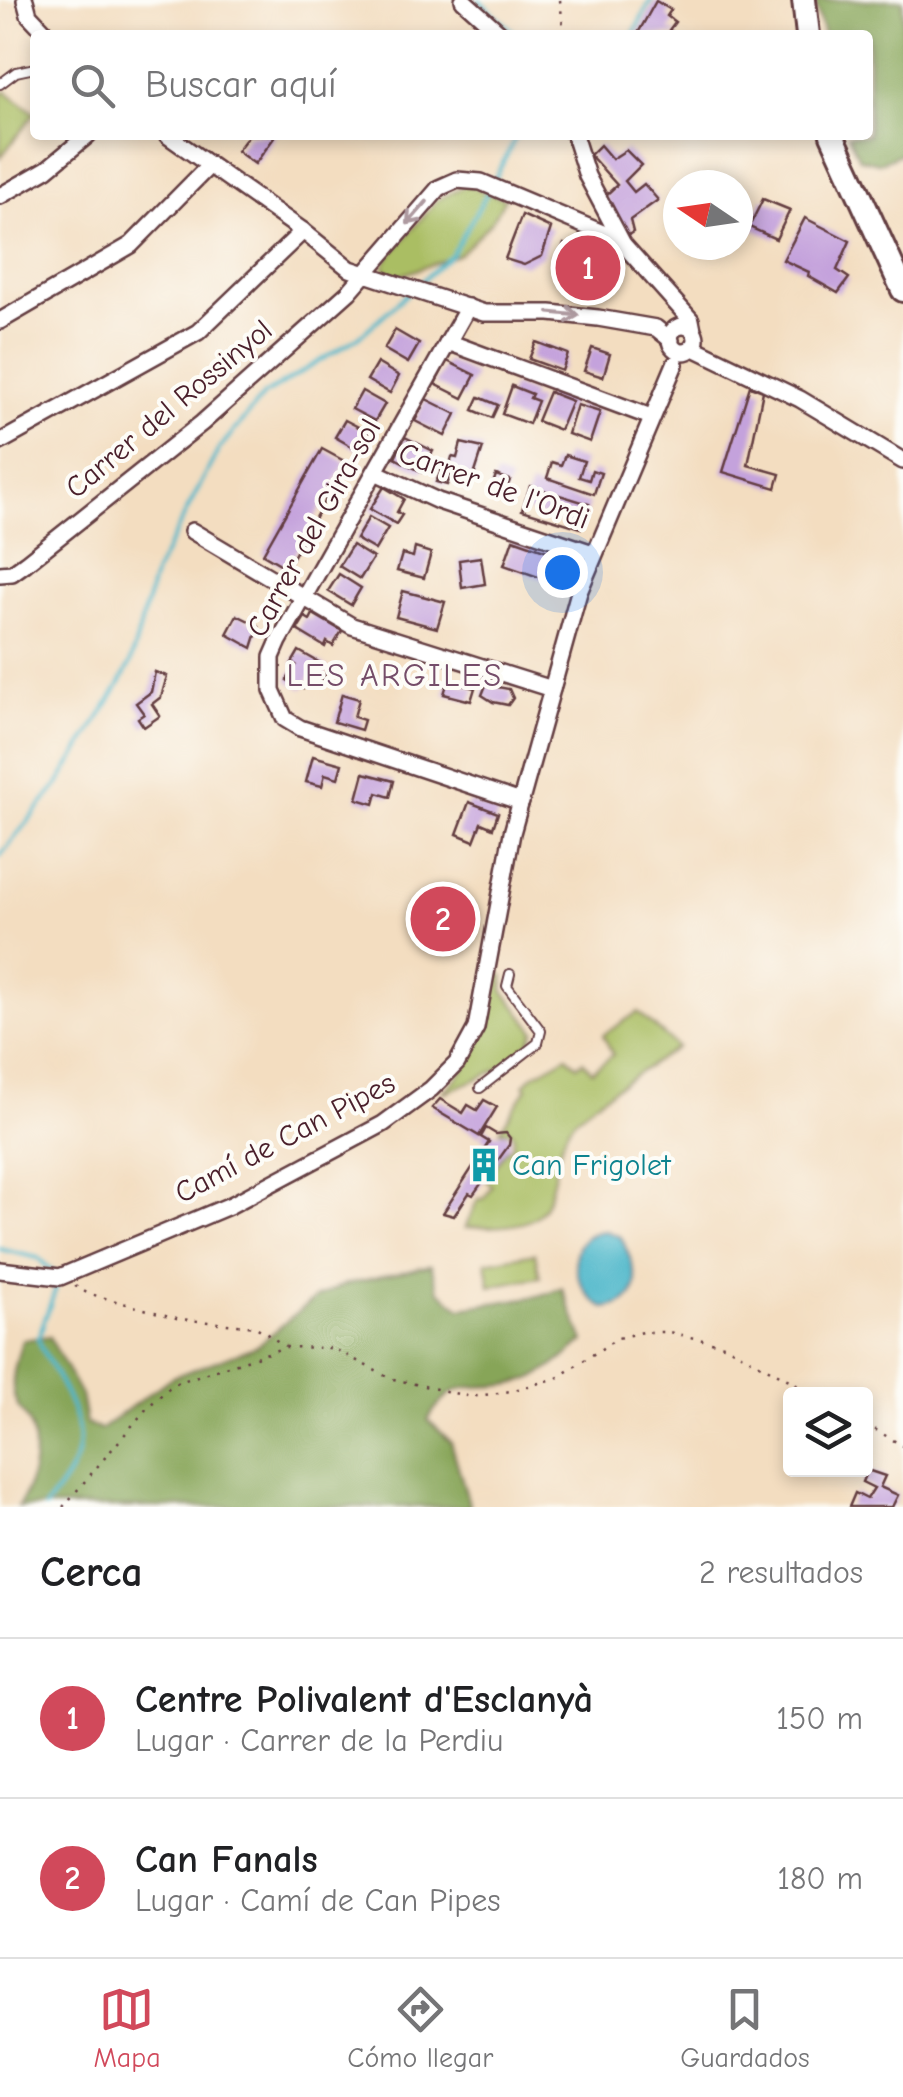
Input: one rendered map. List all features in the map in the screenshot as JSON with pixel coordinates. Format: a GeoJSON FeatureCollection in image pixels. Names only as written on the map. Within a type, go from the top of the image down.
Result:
{"type":"FeatureCollection","features":[{"type":"Feature","properties":{"kind":"street"},"geometry":{"type":"LineString","coordinates":[[25,0],[28,15],[43,30]]}},
{"type":"Feature","properties":{"kind":"street"},"geometry":{"type":"LineString","coordinates":[[464,0],[497,30]]}},
{"type":"Feature","properties":{"kind":"street"},"geometry":{"type":"LineString","coordinates":[[804,0],[807,30]]}},
{"type":"Feature","properties":{"kind":"street"},"geometry":{"type":"LineString","coordinates":[[0,196],[47,168],[82,140]]}},
{"type":"Feature","properties":{"kind":"street"},"geometry":{"type":"LineString","coordinates":[[174,140],[303,231],[339,262],[366,273],[497,314],[550,312],[656,328],[682,352],[693,342]]}},
{"type":"Feature","properties":{"kind":"street"},"geometry":{"type":"LineString","coordinates":[[576,140],[587,176],[622,244],[690,320],[693,342]]}},
{"type":"Feature","properties":{"kind":"street"},"geometry":{"type":"LineString","coordinates":[[834,140],[903,290]]}},
{"type":"Feature","properties":{"kind":"street"},"geometry":{"type":"LineString","coordinates":[[0,322],[131,245],[209,166]]}},
{"type":"Feature","properties":{"kind":"street","name":"Carrer del Rossinyol"},"geometry":{"type":"LineString","coordinates":[[0,574],[12,573],[26,563],[194,430],[348,292],[439,188],[457,180],[482,183],[591,228]]}},
{"type":"Feature","properties":{"kind":"street"},"geometry":{"type":"LineString","coordinates":[[591,228],[601,228],[604,223],[602,206]]}},
{"type":"Feature","properties":{"kind":"street"},"geometry":{"type":"LineString","coordinates":[[591,228],[622,244]]}},
{"type":"Feature","properties":{"kind":"street"},"geometry":{"type":"LineString","coordinates":[[0,442],[198,332],[303,231]]}},
{"type":"Feature","properties":{"kind":"street","name":"Carrer del Gira-sol"},"geometry":{"type":"LineString","coordinates":[[468,307],[272,657],[272,690],[285,718],[317,736],[521,802]]}},
{"type":"Feature","properties":{"kind":"street"},"geometry":{"type":"LineString","coordinates":[[448,342],[651,418]]}},
{"type":"Feature","properties":{"kind":"street"},"geometry":{"type":"LineString","coordinates":[[671,342],[675,364]]}},
{"type":"Feature","properties":{"kind":"street"},"geometry":{"type":"LineString","coordinates":[[693,342],[800,399],[903,461]]}},
{"type":"Feature","properties":{"kind":"street","name":"Camí de Can Pipes"},"geometry":{"type":"LineString","coordinates":[[55,1277],[230,1205],[384,1124],[444,1078],[470,1044],[521,802],[579,592],[675,364],[693,342]]}},
{"type":"Feature","properties":{"kind":"street","name":"Carrer de l'Ordi"},"geometry":{"type":"LineString","coordinates":[[375,472],[438,501],[594,553]]}},
{"type":"Feature","properties":{"kind":"street"},"geometry":{"type":"LineString","coordinates":[[192,530],[352,626],[552,690]]}},
{"type":"Feature","properties":{"kind":"street"},"geometry":{"type":"LineString","coordinates":[[0,1270],[55,1277]]}},
{"type":"Feature","properties":{"kind":"lane"},"geometry":{"type":"LineString","coordinates":[[0,84],[16,72],[30,69]]}},
{"type":"Feature","properties":{"kind":"lane"},"geometry":{"type":"LineString","coordinates":[[480,1088],[538,1043],[541,1031],[507,986],[510,974]]}},
{"type":"Feature","properties":{"kind":"path"},"geometry":{"type":"LineString","coordinates":[[560,0],[563,30]]}},
{"type":"Feature","properties":{"kind":"path"},"geometry":{"type":"LineString","coordinates":[[55,1277],[87,1294],[180,1319],[256,1327],[286,1347]]}},
{"type":"Feature","properties":{"kind":"path"},"geometry":{"type":"LineString","coordinates":[[62,1507],[137,1419],[174,1384],[286,1347],[333,1348],[389,1378],[471,1396],[511,1391],[556,1378],[618,1338],[642,1332],[668,1332],[724,1345],[802,1387]]}},
{"type":"Feature","properties":{"kind":"path"},"geometry":{"type":"LineString","coordinates":[[873,1428],[903,1446]]}},
{"type":"Feature","properties":{"kind":"green space"},"geometry":{"type":"Polygon","coordinates":[[[814,0],[903,0],[903,153],[879,163],[859,159],[850,140],[873,140],[873,30],[823,30],[814,0]]]}},
{"type":"Feature","properties":{"kind":"green space"},"geometry":{"type":"Polygon","coordinates":[[[5,91],[30,109],[30,119],[0,158],[0,97],[5,91]]]}},
{"type":"Feature","properties":{"kind":"green space"},"geometry":{"type":"Polygon","coordinates":[[[467,185],[505,199],[491,222],[460,254],[397,277],[384,269],[385,262],[437,200],[467,185]]]}},
{"type":"Feature","properties":{"kind":"green space"},"geometry":{"type":"Polygon","coordinates":[[[495,971],[504,977],[503,990],[535,1031],[529,1043],[509,1062],[442,1093],[474,1052],[490,1006],[495,971]]]}},
{"type":"Feature","properties":{"kind":"green space"},"geometry":{"type":"Polygon","coordinates":[[[638,1012],[677,1047],[575,1119],[562,1143],[548,1200],[534,1218],[509,1225],[465,1228],[478,1199],[484,1199],[492,1186],[486,1181],[512,1147],[511,1132],[500,1130],[527,1088],[524,1085],[567,1056],[577,1066],[583,1061],[592,1071],[613,1055],[603,1035],[638,1012]]]}},
{"type":"Feature","properties":{"kind":"green space"},"geometry":{"type":"Polygon","coordinates":[[[535,1253],[540,1277],[490,1286],[486,1262],[535,1253]]]}},
{"type":"Feature","properties":{"kind":"green space"},"geometry":{"type":"Polygon","coordinates":[[[431,1265],[439,1291],[461,1308],[538,1296],[562,1288],[584,1341],[536,1376],[502,1386],[457,1390],[438,1405],[428,1420],[451,1442],[470,1507],[18,1507],[27,1488],[34,1455],[29,1423],[17,1405],[13,1387],[22,1340],[49,1336],[81,1395],[86,1423],[100,1430],[170,1378],[257,1346],[315,1298],[343,1285],[431,1265]]]}},
{"type":"Feature","properties":{"kind":"water"},"geometry":{"type":"Polygon","coordinates":[[[606,1231],[621,1237],[635,1282],[629,1299],[604,1308],[585,1290],[579,1278],[576,1252],[591,1234],[606,1231]]]}},
{"type":"Feature","properties":{"kind":"building"},"geometry":{"type":"Polygon","coordinates":[[[656,1],[671,10],[667,16],[675,22],[669,30],[640,30],[656,1]]]}},
{"type":"Feature","properties":{"kind":"building"},"geometry":{"type":"Polygon","coordinates":[[[245,140],[272,140],[255,164],[237,151],[245,140]]]}},
{"type":"Feature","properties":{"kind":"building"},"geometry":{"type":"Polygon","coordinates":[[[600,145],[612,159],[626,150],[641,165],[625,181],[634,192],[644,184],[658,200],[630,220],[633,232],[625,237],[605,196],[617,185],[590,155],[600,145]]]}},
{"type":"Feature","properties":{"kind":"building"},"geometry":{"type":"Polygon","coordinates":[[[763,199],[790,210],[776,239],[753,229],[753,219],[763,199]]]}},
{"type":"Feature","properties":{"kind":"building"},"geometry":{"type":"Polygon","coordinates":[[[522,215],[551,228],[542,256],[524,265],[505,259],[522,215]]]}},
{"type":"Feature","properties":{"kind":"building"},"geometry":{"type":"Polygon","coordinates":[[[805,218],[850,241],[837,270],[849,278],[838,293],[808,276],[809,272],[783,260],[805,218]]]}},
{"type":"Feature","properties":{"kind":"building"},"geometry":{"type":"Polygon","coordinates":[[[564,244],[616,263],[614,267],[621,270],[614,286],[610,284],[607,291],[558,270],[560,266],[555,263],[564,244]]]}},
{"type":"Feature","properties":{"kind":"building"},"geometry":{"type":"Polygon","coordinates":[[[395,330],[419,344],[408,363],[384,349],[395,330]]]}},
{"type":"Feature","properties":{"kind":"building"},"geometry":{"type":"Polygon","coordinates":[[[536,342],[568,354],[562,371],[529,359],[536,342]]]}},
{"type":"Feature","properties":{"kind":"building"},"geometry":{"type":"Polygon","coordinates":[[[592,348],[610,354],[603,377],[584,371],[592,348]]]}},
{"type":"Feature","properties":{"kind":"building"},"geometry":{"type":"Polygon","coordinates":[[[447,361],[475,375],[463,398],[435,384],[447,361]]]}},
{"type":"Feature","properties":{"kind":"building"},"geometry":{"type":"Polygon","coordinates":[[[377,363],[399,376],[390,393],[367,380],[377,363]]]}},
{"type":"Feature","properties":{"kind":"building"},"geometry":{"type":"Polygon","coordinates":[[[512,386],[532,394],[530,398],[538,401],[529,424],[502,414],[512,386]]]}},
{"type":"Feature","properties":{"kind":"building"},"geometry":{"type":"Polygon","coordinates":[[[750,386],[763,391],[748,465],[780,474],[776,488],[723,472],[750,386]]]}},
{"type":"Feature","properties":{"kind":"building"},"geometry":{"type":"Polygon","coordinates":[[[362,391],[385,404],[375,421],[352,409],[362,391]]]}},
{"type":"Feature","properties":{"kind":"building"},"geometry":{"type":"Polygon","coordinates":[[[549,392],[572,401],[560,430],[537,421],[549,392]]]}},
{"type":"Feature","properties":{"kind":"building"},"geometry":{"type":"Polygon","coordinates":[[[479,397],[498,405],[492,418],[473,410],[479,397]]]}},
{"type":"Feature","properties":{"kind":"building"},"geometry":{"type":"Polygon","coordinates":[[[426,399],[456,414],[445,436],[415,421],[426,399]]]}},
{"type":"Feature","properties":{"kind":"building"},"geometry":{"type":"Polygon","coordinates":[[[577,405],[600,412],[590,442],[568,434],[577,405]]]}},
{"type":"Feature","properties":{"kind":"building"},"geometry":{"type":"Polygon","coordinates":[[[345,420],[368,432],[358,450],[335,437],[345,420]]]}},
{"type":"Feature","properties":{"kind":"building"},"geometry":{"type":"Polygon","coordinates":[[[405,437],[433,451],[422,472],[395,458],[405,437]]]}},
{"type":"Feature","properties":{"kind":"building"},"geometry":{"type":"Polygon","coordinates":[[[461,443],[483,448],[473,479],[451,474],[447,485],[436,482],[443,467],[449,468],[452,457],[457,458],[461,443]]]}},
{"type":"Feature","properties":{"kind":"building"},"geometry":{"type":"Polygon","coordinates":[[[322,449],[346,462],[287,568],[263,554],[322,449]]]}},
{"type":"Feature","properties":{"kind":"building"},"geometry":{"type":"Polygon","coordinates":[[[565,455],[584,461],[579,477],[589,480],[592,470],[601,473],[594,494],[547,478],[552,462],[561,465],[565,455]]]}},
{"type":"Feature","properties":{"kind":"building"},"geometry":{"type":"Polygon","coordinates":[[[496,475],[510,480],[504,496],[490,492],[496,475]]]}},
{"type":"Feature","properties":{"kind":"building"},"geometry":{"type":"Polygon","coordinates":[[[530,486],[589,504],[581,528],[522,510],[530,486]]]}},
{"type":"Feature","properties":{"kind":"building"},"geometry":{"type":"Polygon","coordinates":[[[384,487],[404,499],[396,524],[370,509],[384,487]]]}},
{"type":"Feature","properties":{"kind":"building"},"geometry":{"type":"Polygon","coordinates":[[[369,517],[388,528],[375,550],[356,539],[369,517]]]}},
{"type":"Feature","properties":{"kind":"building"},"geometry":{"type":"Polygon","coordinates":[[[513,539],[553,553],[544,579],[504,565],[513,539]]]}},
{"type":"Feature","properties":{"kind":"building"},"geometry":{"type":"Polygon","coordinates":[[[352,545],[373,558],[360,579],[339,566],[352,545]]]}},
{"type":"Feature","properties":{"kind":"building"},"geometry":{"type":"Polygon","coordinates":[[[415,548],[431,553],[424,578],[397,571],[402,554],[413,557],[415,548]]]}},
{"type":"Feature","properties":{"kind":"building"},"geometry":{"type":"Polygon","coordinates":[[[481,557],[485,584],[462,588],[459,560],[481,557]]]}},
{"type":"Feature","properties":{"kind":"building"},"geometry":{"type":"Polygon","coordinates":[[[339,574],[361,588],[351,605],[328,591],[339,574]]]}},
{"type":"Feature","properties":{"kind":"building"},"geometry":{"type":"Polygon","coordinates":[[[403,591],[445,602],[437,628],[396,617],[403,591]]]}},
{"type":"Feature","properties":{"kind":"building"},"geometry":{"type":"Polygon","coordinates":[[[313,614],[342,631],[333,646],[327,642],[325,647],[297,630],[305,617],[310,620],[313,614]]]}},
{"type":"Feature","properties":{"kind":"building"},"geometry":{"type":"Polygon","coordinates":[[[237,615],[259,626],[252,648],[227,634],[237,615]]]}},
{"type":"Feature","properties":{"kind":"building"},"geometry":{"type":"Polygon","coordinates":[[[299,651],[329,668],[321,681],[311,675],[303,689],[287,680],[299,651]]]}},
{"type":"Feature","properties":{"kind":"building"},"geometry":{"type":"Polygon","coordinates":[[[155,672],[167,676],[161,697],[152,704],[160,716],[144,727],[138,718],[144,714],[136,703],[151,692],[155,672]]]}},
{"type":"Feature","properties":{"kind":"building"},"geometry":{"type":"Polygon","coordinates":[[[448,681],[475,688],[471,701],[444,694],[448,681]]]}},
{"type":"Feature","properties":{"kind":"building"},"geometry":{"type":"Polygon","coordinates":[[[486,685],[509,689],[513,698],[508,705],[493,702],[482,695],[486,685]]]}},
{"type":"Feature","properties":{"kind":"building"},"geometry":{"type":"Polygon","coordinates":[[[342,694],[359,699],[354,717],[364,720],[361,730],[334,722],[342,694]]]}},
{"type":"Feature","properties":{"kind":"building"},"geometry":{"type":"Polygon","coordinates":[[[313,756],[342,764],[338,778],[325,774],[322,786],[306,782],[313,756]]]}},
{"type":"Feature","properties":{"kind":"building"},"geometry":{"type":"Polygon","coordinates":[[[364,773],[394,781],[390,797],[377,793],[374,804],[357,799],[364,773]]]}},
{"type":"Feature","properties":{"kind":"building"},"geometry":{"type":"Polygon","coordinates":[[[469,802],[498,813],[493,828],[481,823],[474,841],[457,834],[469,802]]]}},
{"type":"Feature","properties":{"kind":"building"},"geometry":{"type":"Polygon","coordinates":[[[433,904],[461,910],[454,933],[426,928],[433,904]]]}},
{"type":"Feature","properties":{"kind":"building","name":"Can Frigolet"},"geometry":{"type":"Polygon","coordinates":[[[440,1099],[463,1113],[468,1105],[477,1110],[484,1100],[497,1107],[479,1136],[432,1108],[440,1099]]]}},
{"type":"Feature","properties":{"kind":"building","name":"Can Frigolet"},"geometry":{"type":"Polygon","coordinates":[[[486,1128],[496,1134],[506,1133],[509,1145],[454,1216],[443,1213],[489,1142],[481,1137],[486,1128]]]}},
{"type":"Feature","properties":{"kind":"building"},"geometry":{"type":"Polygon","coordinates":[[[873,1472],[885,1476],[880,1487],[898,1495],[892,1507],[849,1507],[855,1493],[867,1499],[874,1488],[862,1482],[864,1477],[873,1477],[873,1472]]]}},
{"type":"Feature","properties":{"kind":"waterway"},"geometry":{"type":"LineString","coordinates":[[479,0],[512,30]]}},
{"type":"Feature","properties":{"kind":"waterway"},"geometry":{"type":"LineString","coordinates":[[636,30],[651,0]]}},
{"type":"Feature","properties":{"kind":"waterway"},"geometry":{"type":"LineString","coordinates":[[494,180],[514,140]]}},
{"type":"Feature","properties":{"kind":"waterway"},"geometry":{"type":"LineString","coordinates":[[415,287],[452,254],[490,188]]}},
{"type":"Feature","properties":{"kind":"waterway"},"geometry":{"type":"LineString","coordinates":[[0,856],[59,783],[118,687],[130,664],[155,572],[219,449],[264,395],[359,337],[408,293]]}},
{"type":"Feature","properties":{"kind":"waterway"},"geometry":{"type":"LineString","coordinates":[[0,1249],[38,1258],[53,1272]]}},
{"type":"Feature","properties":{"kind":"waterway"},"geometry":{"type":"LineString","coordinates":[[45,1507],[70,1471],[79,1442],[66,1394],[38,1338],[56,1288],[54,1281]]}},
{"type":"Feature","properties":{"kind":"place","name":"Centre Polivalent d'Esclanyà"},"geometry":{"type":"Point","coordinates":[588,268]}},
{"type":"Feature","properties":{"kind":"place","name":"Can Fanals"},"geometry":{"type":"Point","coordinates":[443,919]}},
{"type":"Feature","properties":{"kind":"place","name":"Can Frigolet"},"geometry":{"type":"Point","coordinates":[484,1165]}},
{"type":"Feature","properties":{"kind":"district","name":"LES ARGILES"},"geometry":{"type":"Point","coordinates":[395,675]}}]}
